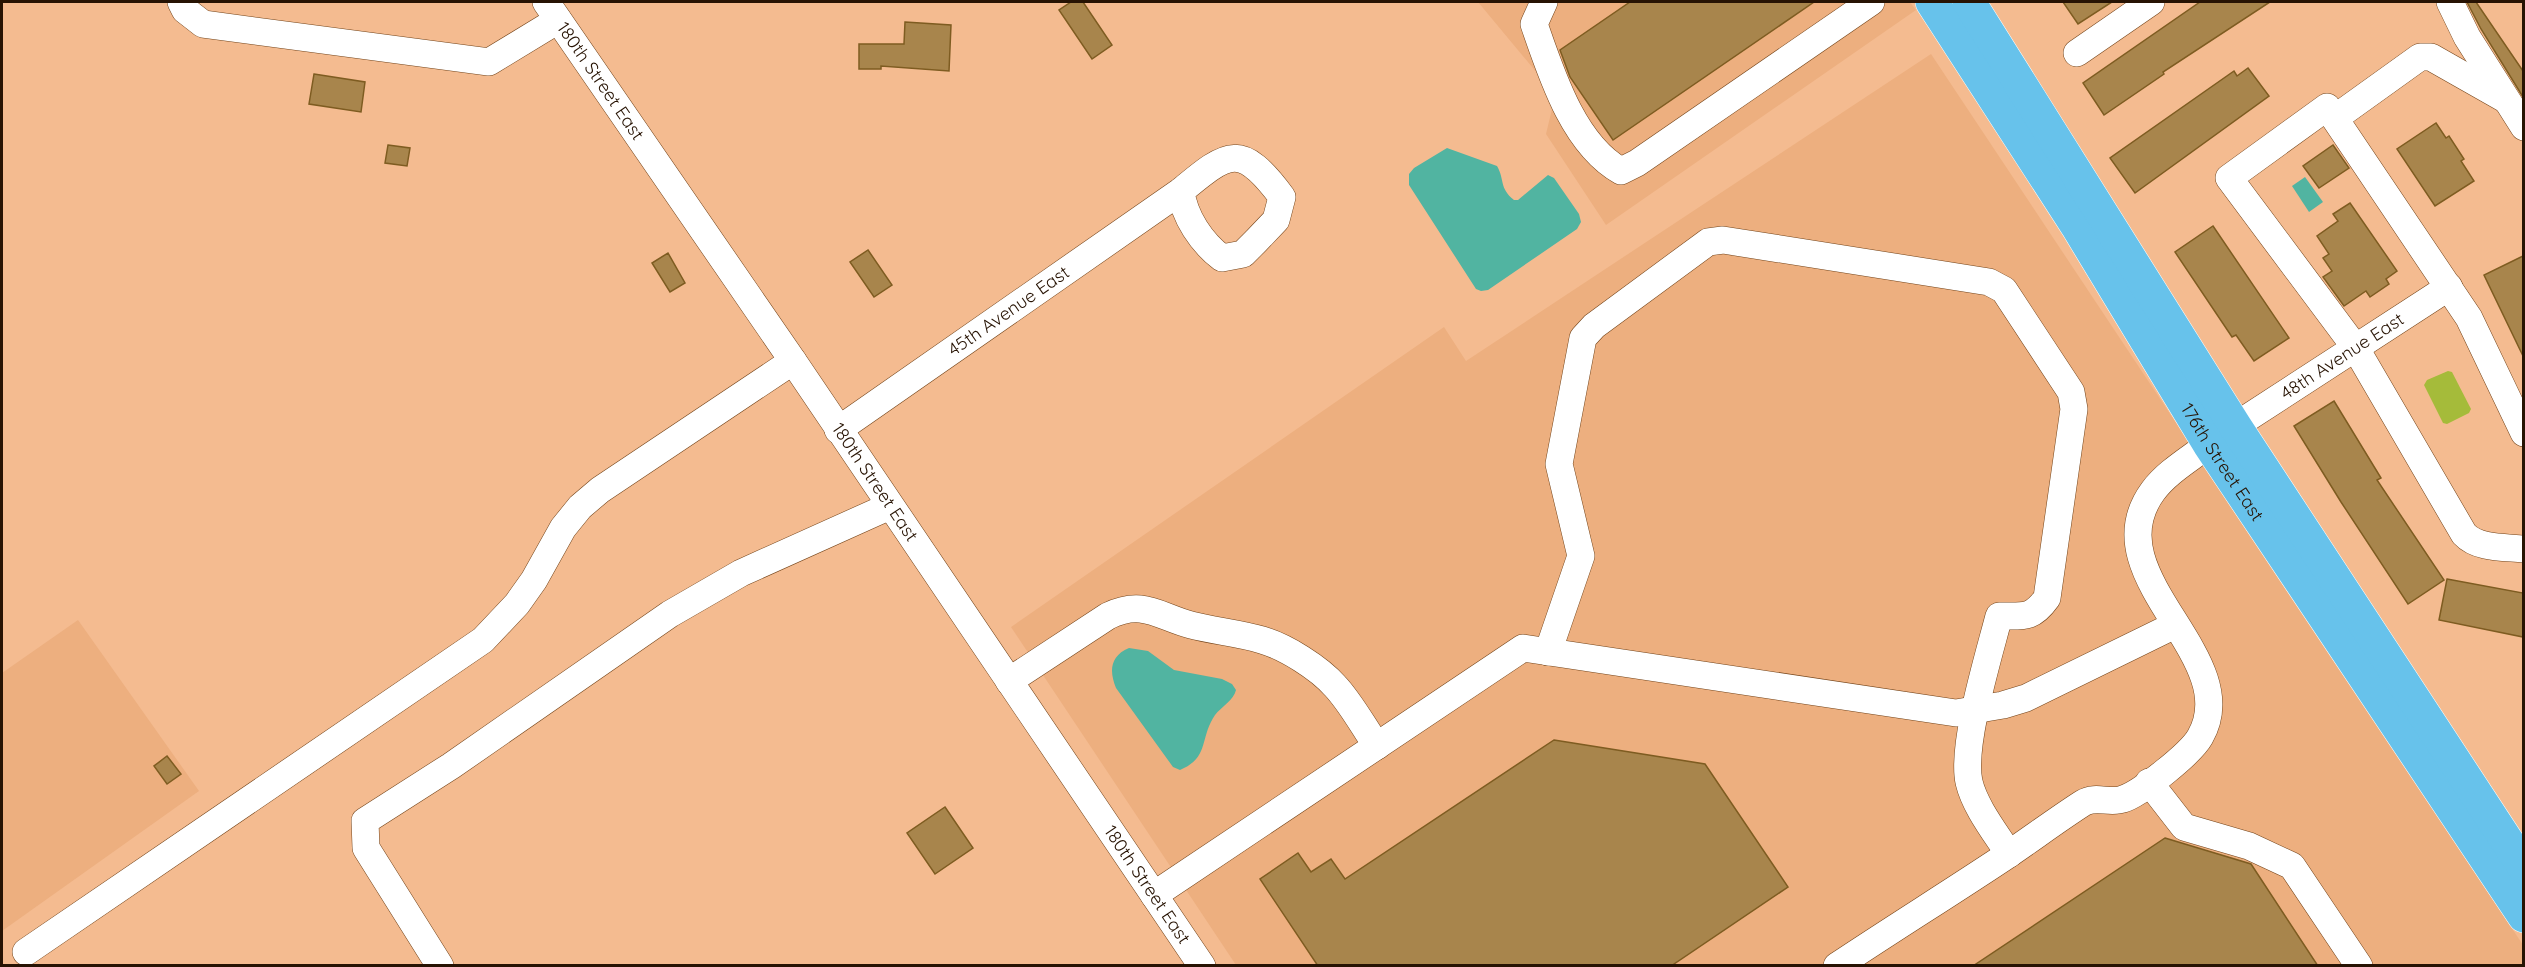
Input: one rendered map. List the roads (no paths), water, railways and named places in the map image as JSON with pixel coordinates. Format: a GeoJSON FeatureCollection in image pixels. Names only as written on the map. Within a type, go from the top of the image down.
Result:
{"type":"FeatureCollection","features":[{"type":"Feature","properties":{"kind":"main road","name":"176th Street East"},"geometry":{"type":"LineString","coordinates":[[1932,2],[2077,226],[2209,444],[2523,916]]}},
{"type":"Feature","properties":{"kind":"main road","name":"176th Street East"},"geometry":{"type":"LineString","coordinates":[[1969,2],[2235,426],[2523,867]]}},
{"type":"Feature","properties":{"kind":"main road"},"geometry":{"type":"LineString","coordinates":[[2077,226],[2089,224],[2093,226],[2183,365],[2214,393]]}},
{"type":"Feature","properties":{"kind":"street"},"geometry":{"type":"LineString","coordinates":[[181,2],[185,10],[203,24],[489,62],[552,11]]}},
{"type":"Feature","properties":{"kind":"street"},"geometry":{"type":"LineString","coordinates":[[1544,2],[1534,24],[1551,70],[1579,130],[1606,162],[1621,171],[1637,163],[1871,2]]}},
{"type":"Feature","properties":{"kind":"street"},"geometry":{"type":"LineString","coordinates":[[2450,2],[2467,38],[2523,127]]}},
{"type":"Feature","properties":{"kind":"street"},"geometry":{"type":"LineString","coordinates":[[2077,52],[2145,3]]}},
{"type":"Feature","properties":{"kind":"street","name":"180th Street East"},"geometry":{"type":"LineString","coordinates":[[552,11],[793,361],[1202,966]]}},
{"type":"Feature","properties":{"kind":"street"},"geometry":{"type":"LineString","coordinates":[[2335,118],[2420,57],[2431,57],[2505,99]]}},
{"type":"Feature","properties":{"kind":"street"},"geometry":{"type":"LineString","coordinates":[[2523,433],[2469,318],[2327,107],[2229,178],[2355,348],[2464,534],[2473,542],[2482,545],[2523,549]]}},
{"type":"Feature","properties":{"kind":"street","name":"45th Avenue East"},"geometry":{"type":"LineString","coordinates":[[838,430],[1180,191]]}},
{"type":"Feature","properties":{"kind":"street"},"geometry":{"type":"LineString","coordinates":[[1548,652],[1581,555],[1559,464],[1583,338],[1594,326],[1708,242],[1723,240],[1989,282],[2004,290],[2072,392],[2074,409],[2047,598],[2038,610],[2026,616],[1999,616],[1976,711],[1967,767],[1974,796],[2009,854]]}},
{"type":"Feature","properties":{"kind":"street","name":"48th Avenue East"},"geometry":{"type":"LineString","coordinates":[[2235,426],[2449,287]]}},
{"type":"Feature","properties":{"kind":"street"},"geometry":{"type":"LineString","coordinates":[[26,952],[483,640],[517,604],[534,580],[562,528],[580,507],[600,490],[793,361]]}},
{"type":"Feature","properties":{"kind":"street"},"geometry":{"type":"LineString","coordinates":[[1837,966],[2086,801],[2125,799],[2191,750],[2205,728],[2210,713],[2206,684],[2140,555],[2138,527],[2142,512],[2152,492],[2163,479],[2209,444]]}},
{"type":"Feature","properties":{"kind":"street"},"geometry":{"type":"LineString","coordinates":[[440,966],[366,848],[365,820],[451,766],[670,614],[741,573],[890,506]]}},
{"type":"Feature","properties":{"kind":"street"},"geometry":{"type":"LineString","coordinates":[[1009,681],[1108,616],[1132,607],[1188,624],[1241,634],[1283,648],[1335,685],[1377,746]]}},
{"type":"Feature","properties":{"kind":"street"},"geometry":{"type":"LineString","coordinates":[[1154,895],[1523,648],[1940,711],[1976,711],[2026,698],[2175,625]]}},
{"type":"Feature","properties":{"kind":"street"},"geometry":{"type":"LineString","coordinates":[[2149,782],[2184,826],[2249,846],[2292,866],[2358,966]]}},
{"type":"Feature","properties":{"kind":"water"},"geometry":{"type":"Polygon","coordinates":[[[1447,148],[1497,166],[1504,188],[1514,200],[1518,200],[1548,175],[1554,178],[1579,214],[1581,222],[1577,229],[1488,290],[1476,289],[1409,185],[1409,174],[1414,168],[1447,148]]]}},
{"type":"Feature","properties":{"kind":"water"},"geometry":{"type":"Polygon","coordinates":[[[2305,177],[2323,202],[2309,212],[2292,186],[2305,177]]]}},
{"type":"Feature","properties":{"kind":"water"},"geometry":{"type":"Polygon","coordinates":[[[1129,648],[1148,651],[1174,670],[1222,679],[1232,684],[1236,690],[1230,700],[1215,715],[1196,759],[1180,770],[1173,767],[1116,688],[1112,676],[1113,665],[1118,655],[1129,648]]]}}]}
